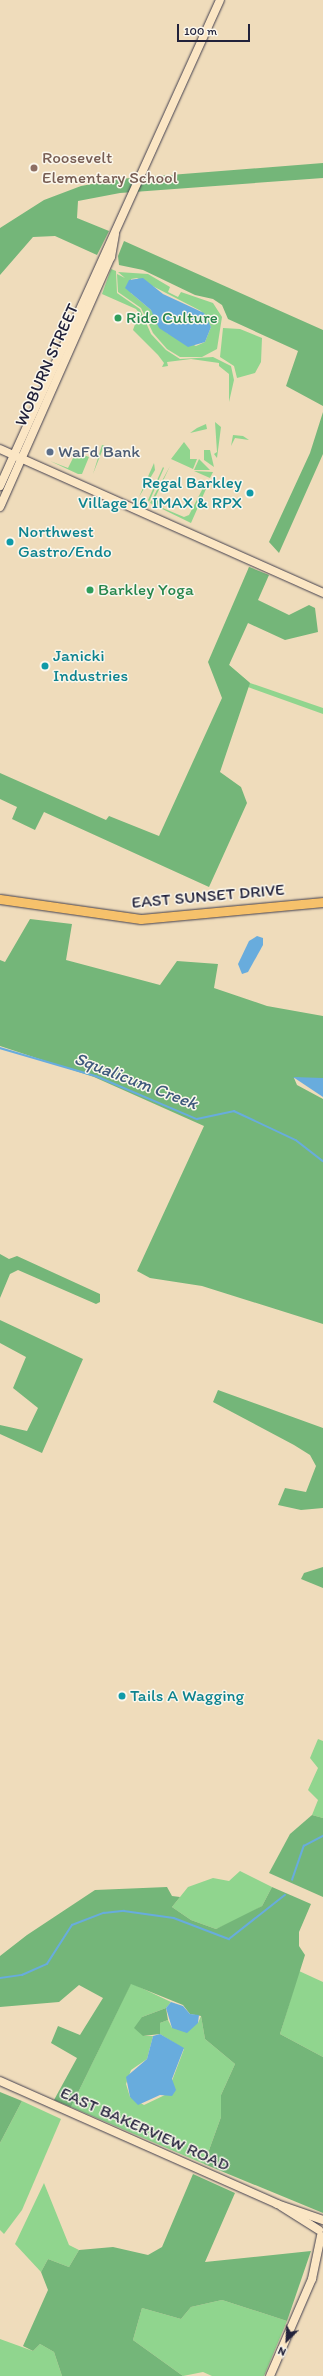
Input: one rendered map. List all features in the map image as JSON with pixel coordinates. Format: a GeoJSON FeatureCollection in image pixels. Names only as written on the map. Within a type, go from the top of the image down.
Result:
{"type":"FeatureCollection","features":[{"type":"Feature","properties":{"kind":"main road","name":"WOBURN STREET"},"geometry":{"type":"LineString","coordinates":[[0,507],[18,457],[115,234],[220,0]]}},
{"type":"Feature","properties":{"kind":"main road"},"geometry":{"type":"LineString","coordinates":[[0,449],[323,593]]}},
{"type":"Feature","properties":{"kind":"main road","name":"WOBURN STREET"},"geometry":{"type":"LineString","coordinates":[[0,486],[18,457]]}},
{"type":"Feature","properties":{"kind":"main road","name":"EAST SUNSET DRIVE"},"geometry":{"type":"LineString","coordinates":[[0,899],[141,919],[323,902]]}},
{"type":"Feature","properties":{"kind":"main road","name":"EAST BAKERVIEW ROAD"},"geometry":{"type":"LineString","coordinates":[[0,2081],[277,2204],[323,2220]]}},
{"type":"Feature","properties":{"kind":"main road","name":"EAST BAKERVIEW ROAD"},"geometry":{"type":"LineString","coordinates":[[277,2204],[321,2234]]}},
{"type":"Feature","properties":{"kind":"main road"},"geometry":{"type":"LineString","coordinates":[[317,2263],[323,2220]]}},
{"type":"Feature","properties":{"kind":"main road"},"geometry":{"type":"LineString","coordinates":[[270,2376],[323,2252]]}},
{"type":"Feature","properties":{"kind":"green space"},"geometry":{"type":"Polygon","coordinates":[[[323,163],[323,178],[120,193],[78,201],[77,218],[109,231],[97,255],[55,236],[33,237],[0,275],[0,228],[44,200],[81,186],[119,179],[323,163]]]}},
{"type":"Feature","properties":{"kind":"green space"},"geometry":{"type":"Polygon","coordinates":[[[124,241],[323,330],[323,406],[286,386],[298,351],[228,319],[222,305],[213,299],[195,295],[143,270],[119,265],[118,256],[124,241]]]}},
{"type":"Feature","properties":{"kind":"green space"},"geometry":{"type":"Polygon","coordinates":[[[111,269],[116,271],[117,293],[140,309],[151,334],[166,350],[180,359],[213,357],[231,366],[234,380],[229,402],[229,374],[219,366],[219,363],[191,359],[167,362],[168,366],[162,367],[164,363],[158,355],[133,330],[139,313],[136,309],[102,294],[111,269]]]}},
{"type":"Feature","properties":{"kind":"green space"},"geometry":{"type":"Polygon","coordinates":[[[118,272],[148,274],[170,287],[168,292],[178,297],[181,292],[213,303],[222,317],[217,349],[202,357],[180,357],[167,349],[153,333],[141,308],[118,292],[117,274],[125,278],[118,272]],[[137,278],[131,279],[131,293],[151,310],[167,333],[196,346],[205,342],[211,327],[201,311],[137,278]]]}},
{"type":"Feature","properties":{"kind":"green space"},"geometry":{"type":"Polygon","coordinates":[[[223,328],[240,329],[262,338],[261,362],[255,373],[237,378],[234,366],[220,357],[223,328]]]}},
{"type":"Feature","properties":{"kind":"green space"},"geometry":{"type":"Polygon","coordinates":[[[323,412],[323,454],[279,553],[269,542],[310,453],[323,412]]]}},
{"type":"Feature","properties":{"kind":"green space"},"geometry":{"type":"Polygon","coordinates":[[[215,422],[221,427],[217,458],[214,454],[217,452],[215,422]]]}},
{"type":"Feature","properties":{"kind":"green space"},"geometry":{"type":"Polygon","coordinates":[[[206,424],[207,429],[190,433],[197,428],[206,424]]]}},
{"type":"Feature","properties":{"kind":"green space"},"geometry":{"type":"Polygon","coordinates":[[[233,435],[243,436],[249,440],[235,438],[231,446],[233,435]]]}},
{"type":"Feature","properties":{"kind":"green space"},"geometry":{"type":"Polygon","coordinates":[[[184,442],[190,450],[190,459],[197,459],[193,469],[171,459],[184,442]]]}},
{"type":"Feature","properties":{"kind":"green space"},"geometry":{"type":"Polygon","coordinates":[[[102,445],[108,447],[104,446],[93,474],[102,445]]]}},
{"type":"Feature","properties":{"kind":"green space"},"geometry":{"type":"Polygon","coordinates":[[[204,450],[210,450],[214,467],[204,460],[204,450]]]}},
{"type":"Feature","properties":{"kind":"green space"},"geometry":{"type":"Polygon","coordinates":[[[76,452],[89,457],[82,474],[78,474],[50,461],[68,468],[76,452]]]}},
{"type":"Feature","properties":{"kind":"green space"},"geometry":{"type":"Polygon","coordinates":[[[199,459],[210,470],[194,470],[199,459]]]}},
{"type":"Feature","properties":{"kind":"green space"},"geometry":{"type":"Polygon","coordinates":[[[154,463],[155,470],[139,497],[154,463]]]}},
{"type":"Feature","properties":{"kind":"green space"},"geometry":{"type":"Polygon","coordinates":[[[170,466],[155,498],[160,501],[158,506],[184,517],[189,515],[203,488],[206,489],[191,523],[150,503],[170,466]]]}},
{"type":"Feature","properties":{"kind":"green space"},"geometry":{"type":"Polygon","coordinates":[[[163,467],[164,468],[149,502],[148,500],[163,467]]]}},
{"type":"Feature","properties":{"kind":"green space"},"geometry":{"type":"Polygon","coordinates":[[[194,471],[213,472],[210,478],[194,471]]]}},
{"type":"Feature","properties":{"kind":"green space"},"geometry":{"type":"Polygon","coordinates":[[[249,567],[254,569],[229,665],[250,683],[323,708],[323,714],[248,687],[228,671],[220,641],[244,592],[249,567]]]}},
{"type":"Feature","properties":{"kind":"green space"},"geometry":{"type":"Polygon","coordinates":[[[249,567],[269,575],[258,600],[289,615],[309,605],[315,608],[318,632],[285,640],[248,623],[229,665],[250,683],[220,772],[241,787],[247,803],[209,887],[44,812],[35,830],[12,819],[17,807],[0,799],[0,773],[106,820],[109,816],[159,836],[222,698],[208,662],[249,567]]]}},
{"type":"Feature","properties":{"kind":"green space"},"geometry":{"type":"Polygon","coordinates":[[[30,919],[72,924],[66,960],[160,985],[177,961],[218,964],[214,988],[267,1006],[323,1016],[323,1078],[294,1078],[297,1085],[323,1099],[323,1324],[202,1286],[150,1278],[137,1271],[204,1126],[94,1077],[0,1046],[0,960],[5,962],[30,919]]]}},
{"type":"Feature","properties":{"kind":"green space"},"geometry":{"type":"Polygon","coordinates":[[[0,1254],[9,1259],[17,1256],[100,1294],[100,1302],[96,1304],[18,1270],[10,1274],[0,1298],[0,1254]]]}},
{"type":"Feature","properties":{"kind":"green space"},"geometry":{"type":"Polygon","coordinates":[[[0,1320],[83,1359],[42,1453],[0,1434],[0,1425],[27,1431],[38,1408],[13,1388],[26,1357],[0,1343],[0,1320]]]}},
{"type":"Feature","properties":{"kind":"green space"},"geometry":{"type":"Polygon","coordinates":[[[218,1390],[323,1428],[323,1508],[301,1510],[278,1505],[285,1488],[306,1492],[316,1466],[310,1455],[294,1445],[213,1402],[218,1390]]]}},
{"type":"Feature","properties":{"kind":"green space"},"geometry":{"type":"Polygon","coordinates":[[[323,1567],[323,1588],[301,1579],[304,1573],[323,1567]]]}},
{"type":"Feature","properties":{"kind":"green space"},"geometry":{"type":"Polygon","coordinates":[[[318,1739],[323,1741],[323,1818],[312,1815],[318,1800],[308,1790],[318,1768],[310,1758],[318,1739]]]}},
{"type":"Feature","properties":{"kind":"green space"},"geometry":{"type":"Polygon","coordinates":[[[312,1815],[323,1818],[323,1897],[269,1873],[290,1834],[312,1815]]]}},
{"type":"Feature","properties":{"kind":"green space"},"geometry":{"type":"Polygon","coordinates":[[[240,1871],[272,1887],[262,1906],[238,1920],[216,1929],[191,1920],[172,1907],[188,1887],[213,1878],[229,1881],[240,1871]]]}},
{"type":"Feature","properties":{"kind":"green space"},"geometry":{"type":"Polygon","coordinates":[[[167,1887],[172,1896],[180,1897],[172,1907],[191,1920],[216,1929],[262,1906],[272,1887],[311,1904],[299,1932],[299,1946],[305,1955],[280,2034],[323,2057],[323,2213],[204,2164],[221,2117],[221,2095],[235,2064],[205,2039],[201,2016],[190,2014],[183,2005],[131,1984],[71,2107],[54,2100],[77,2058],[51,2043],[58,2026],[80,2035],[103,1998],[79,1985],[59,2002],[0,2007],[0,1956],[27,1935],[95,1890],[167,1887]]]}},
{"type":"Feature","properties":{"kind":"green space"},"geometry":{"type":"Polygon","coordinates":[[[299,1971],[323,1982],[323,2057],[280,2034],[299,1971]]]}},
{"type":"Feature","properties":{"kind":"green space"},"geometry":{"type":"Polygon","coordinates":[[[131,1983],[171,2002],[166,2008],[142,2017],[143,2036],[153,2036],[147,2059],[131,2070],[126,2084],[130,2097],[144,2105],[167,2094],[184,2049],[160,2034],[160,2023],[168,2020],[172,2028],[198,2023],[201,2016],[205,2039],[235,2064],[221,2095],[221,2117],[204,2164],[71,2107],[131,1983]]]}},
{"type":"Feature","properties":{"kind":"green space"},"geometry":{"type":"Polygon","coordinates":[[[166,2008],[168,2020],[160,2023],[160,2034],[143,2036],[134,2028],[142,2017],[166,2008]]]}},
{"type":"Feature","properties":{"kind":"green space"},"geometry":{"type":"Polygon","coordinates":[[[0,2092],[22,2101],[0,2143],[0,2092]]]}},
{"type":"Feature","properties":{"kind":"green space"},"geometry":{"type":"Polygon","coordinates":[[[22,2101],[61,2119],[22,2210],[4,2234],[0,2230],[0,2143],[22,2101]]]}},
{"type":"Feature","properties":{"kind":"green space"},"geometry":{"type":"Polygon","coordinates":[[[193,2174],[235,2193],[205,2262],[311,2251],[287,2321],[222,2300],[191,2307],[181,2319],[142,2308],[133,2340],[183,2376],[62,2376],[54,2352],[40,2344],[33,2351],[23,2346],[48,2290],[41,2272],[48,2259],[69,2267],[79,2250],[113,2247],[148,2255],[162,2247],[193,2174]]]}},
{"type":"Feature","properties":{"kind":"green space"},"geometry":{"type":"Polygon","coordinates":[[[44,2183],[69,2245],[79,2250],[69,2267],[48,2259],[41,2272],[15,2244],[44,2183]]]}},
{"type":"Feature","properties":{"kind":"green space"},"geometry":{"type":"Polygon","coordinates":[[[222,2300],[287,2321],[264,2376],[212,2376],[203,2372],[183,2376],[133,2340],[142,2308],[181,2319],[191,2307],[222,2300]]]}},
{"type":"Feature","properties":{"kind":"green space"},"geometry":{"type":"Polygon","coordinates":[[[0,2339],[33,2351],[40,2344],[54,2352],[62,2376],[0,2376],[0,2339]]]}},
{"type":"Feature","properties":{"kind":"water"},"geometry":{"type":"Polygon","coordinates":[[[143,278],[163,294],[204,313],[211,327],[205,342],[188,347],[159,328],[151,310],[125,288],[129,280],[143,278]]]}},
{"type":"Feature","properties":{"kind":"water"},"geometry":{"type":"Polygon","coordinates":[[[257,936],[263,938],[263,945],[248,972],[242,974],[238,964],[249,941],[257,936]]]}},
{"type":"Feature","properties":{"kind":"water"},"geometry":{"type":"Polygon","coordinates":[[[293,1077],[323,1078],[323,1097],[293,1077]]]}},
{"type":"Feature","properties":{"kind":"water"},"geometry":{"type":"Polygon","coordinates":[[[171,2002],[183,2006],[190,2014],[199,2015],[198,2023],[187,2033],[172,2028],[166,2008],[171,2002]]]}},
{"type":"Feature","properties":{"kind":"water"},"geometry":{"type":"Polygon","coordinates":[[[160,2034],[184,2048],[172,2079],[176,2090],[172,2096],[160,2095],[138,2105],[130,2097],[126,2077],[147,2059],[153,2036],[160,2034]]]}},
{"type":"Feature","properties":{"kind":"waterway","name":"Squalicum Creek"},"geometry":{"type":"LineString","coordinates":[[0,1048],[96,1076],[197,1119],[234,1111],[296,1140],[323,1161]]}},
{"type":"Feature","properties":{"kind":"waterway"},"geometry":{"type":"LineString","coordinates":[[292,1880],[304,1846],[323,1836]]}},
{"type":"Feature","properties":{"kind":"waterway"},"geometry":{"type":"LineString","coordinates":[[0,1978],[22,1975],[47,1964],[72,1925],[104,1913],[124,1911],[174,1918],[229,1939],[285,1895]]}},
{"type":"Feature","properties":{"kind":"place","name":"Roosevelt Elementary School"},"geometry":{"type":"Point","coordinates":[34,168]}},
{"type":"Feature","properties":{"kind":"place","name":"Ride Culture"},"geometry":{"type":"Point","coordinates":[118,318]}},
{"type":"Feature","properties":{"kind":"place","name":"WaFd Bank"},"geometry":{"type":"Point","coordinates":[50,452]}},
{"type":"Feature","properties":{"kind":"place","name":"Regal Barkley Village 16 IMAX & RPX"},"geometry":{"type":"Point","coordinates":[250,493]}},
{"type":"Feature","properties":{"kind":"place","name":"Northwest Gastro/Endo"},"geometry":{"type":"Point","coordinates":[10,542]}},
{"type":"Feature","properties":{"kind":"place","name":"Barkley Yoga"},"geometry":{"type":"Point","coordinates":[90,590]}},
{"type":"Feature","properties":{"kind":"place","name":"Janicki Industries"},"geometry":{"type":"Point","coordinates":[45,666]}},
{"type":"Feature","properties":{"kind":"place","name":"Tails A Wagging"},"geometry":{"type":"Point","coordinates":[122,1696]}}]}
